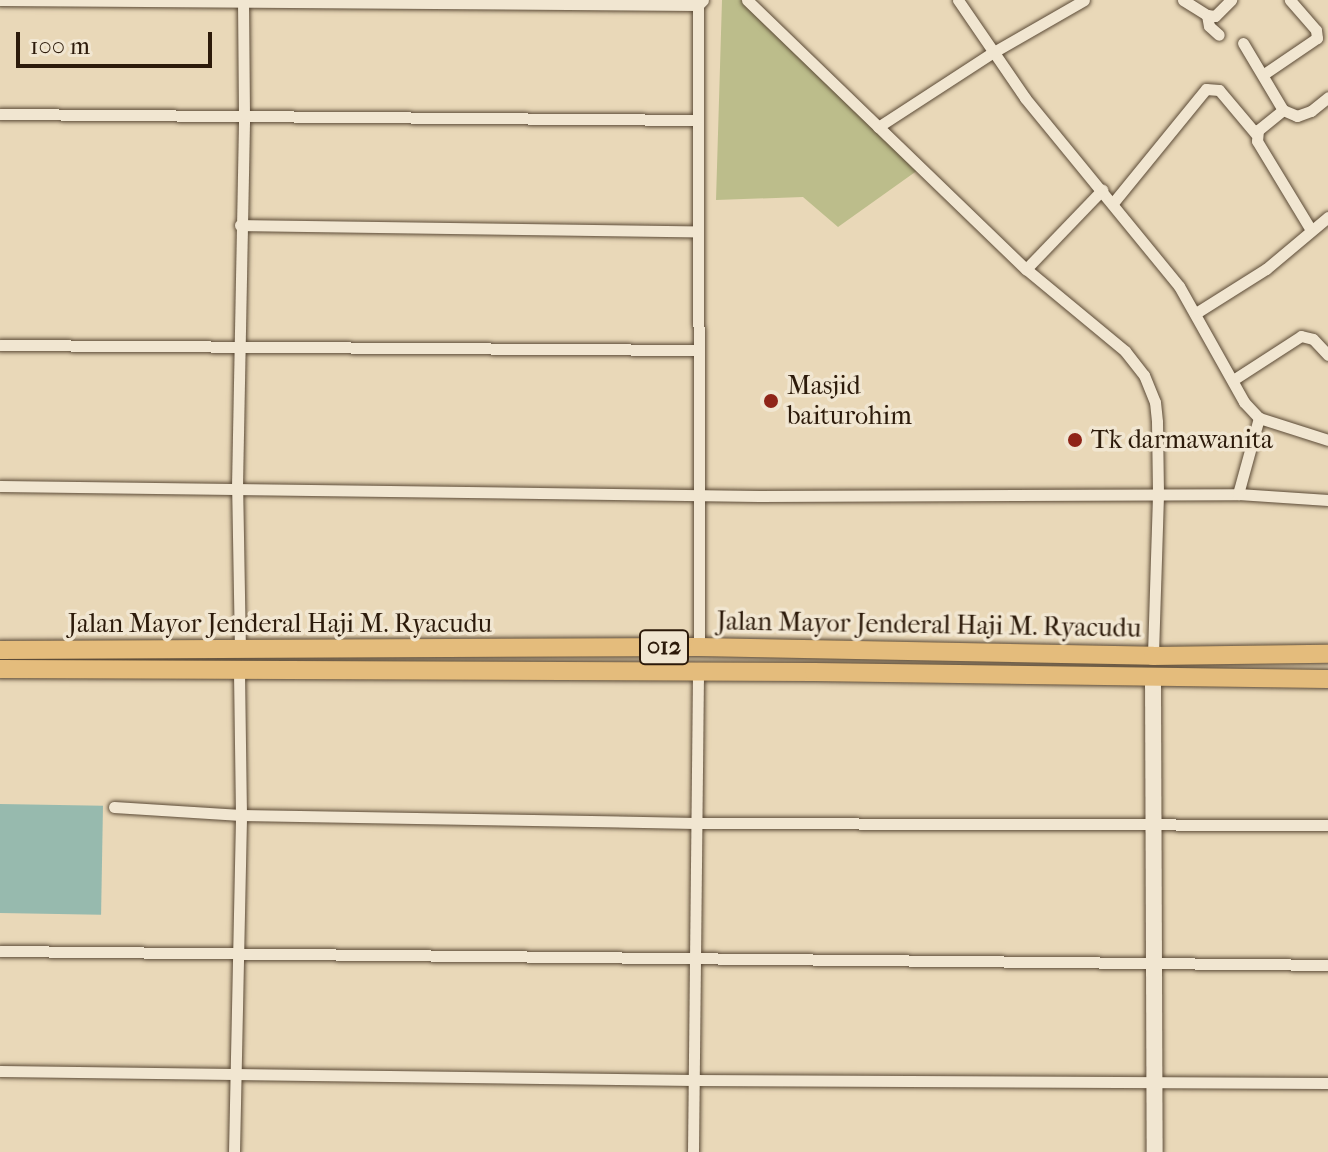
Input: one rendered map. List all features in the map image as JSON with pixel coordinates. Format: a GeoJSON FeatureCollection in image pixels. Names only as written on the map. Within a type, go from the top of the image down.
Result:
{"type":"FeatureCollection","features":[{"type":"Feature","properties":{"kind":"main road","name":"Jalan Mayor Jenderal Haji M. Ryacudu"},"geometry":{"type":"LineString","coordinates":[[0,650],[699,647],[1153,656],[1328,654]]}},
{"type":"Feature","properties":{"kind":"main road"},"geometry":{"type":"LineString","coordinates":[[892,649],[899,664],[893,675]]}},
{"type":"Feature","properties":{"kind":"main road"},"geometry":{"type":"LineString","coordinates":[[9,669],[27,661],[19,650]]}},
{"type":"Feature","properties":{"kind":"main road"},"geometry":{"type":"LineString","coordinates":[[51,670],[43,660],[52,650]]}},
{"type":"Feature","properties":{"kind":"main road"},"geometry":{"type":"LineString","coordinates":[[937,651],[930,664],[937,676]]}},
{"type":"Feature","properties":{"kind":"main road","name":"Jalan Mayor Jenderal Haji M. Ryacudu"},"geometry":{"type":"LineString","coordinates":[[9,669],[1328,679]]}},
{"type":"Feature","properties":{"kind":"street"},"geometry":{"type":"LineString","coordinates":[[0,0],[700,2],[696,120],[699,647]]}},
{"type":"Feature","properties":{"kind":"street"},"geometry":{"type":"LineString","coordinates":[[747,0],[1026,269],[1125,351],[1144,375],[1155,402],[1158,495],[1153,656]]}},
{"type":"Feature","properties":{"kind":"street"},"geometry":{"type":"LineString","coordinates":[[958,0],[992,53],[1052,133],[1159,259],[1196,313],[1244,402],[1259,418],[1328,440]]}},
{"type":"Feature","properties":{"kind":"street"},"geometry":{"type":"LineString","coordinates":[[1183,0],[1207,15],[1215,16],[1231,0]]}},
{"type":"Feature","properties":{"kind":"street"},"geometry":{"type":"LineString","coordinates":[[1264,74],[1317,38],[1316,30],[1290,0]]}},
{"type":"Feature","properties":{"kind":"street"},"geometry":{"type":"LineString","coordinates":[[240,651],[237,487],[243,1]]}},
{"type":"Feature","properties":{"kind":"street"},"geometry":{"type":"LineString","coordinates":[[878,127],[1077,2]]}},
{"type":"Feature","properties":{"kind":"street"},"geometry":{"type":"LineString","coordinates":[[1207,15],[1209,26],[1219,35]]}},
{"type":"Feature","properties":{"kind":"street"},"geometry":{"type":"LineString","coordinates":[[1243,43],[1283,110],[1297,116],[1311,111],[1328,97]]}},
{"type":"Feature","properties":{"kind":"street"},"geometry":{"type":"LineString","coordinates":[[1113,203],[1206,89],[1219,90],[1256,134],[1311,230]]}},
{"type":"Feature","properties":{"kind":"street"},"geometry":{"type":"LineString","coordinates":[[1256,134],[1283,110]]}},
{"type":"Feature","properties":{"kind":"street"},"geometry":{"type":"LineString","coordinates":[[0,114],[696,120]]}},
{"type":"Feature","properties":{"kind":"street"},"geometry":{"type":"LineString","coordinates":[[1026,269],[1102,190]]}},
{"type":"Feature","properties":{"kind":"street"},"geometry":{"type":"LineString","coordinates":[[1196,313],[1266,269],[1328,217]]}},
{"type":"Feature","properties":{"kind":"street"},"geometry":{"type":"LineString","coordinates":[[240,225],[696,231]]}},
{"type":"Feature","properties":{"kind":"street"},"geometry":{"type":"LineString","coordinates":[[1233,380],[1301,336],[1313,339],[1328,355]]}},
{"type":"Feature","properties":{"kind":"street"},"geometry":{"type":"LineString","coordinates":[[0,345],[697,350]]}},
{"type":"Feature","properties":{"kind":"street"},"geometry":{"type":"LineString","coordinates":[[1238,494],[1259,418]]}},
{"type":"Feature","properties":{"kind":"street"},"geometry":{"type":"LineString","coordinates":[[0,486],[759,496],[1238,494],[1328,500]]}},
{"type":"Feature","properties":{"kind":"street"},"geometry":{"type":"LineString","coordinates":[[234,1152],[241,815],[239,671]]}},
{"type":"Feature","properties":{"kind":"street"},"geometry":{"type":"LineString","coordinates":[[693,1152],[698,673]]}},
{"type":"Feature","properties":{"kind":"street"},"geometry":{"type":"LineString","coordinates":[[1153,679],[1155,1152]]}},
{"type":"Feature","properties":{"kind":"street"},"geometry":{"type":"LineString","coordinates":[[114,807],[241,815],[695,823],[1328,825]]}},
{"type":"Feature","properties":{"kind":"street"},"geometry":{"type":"LineString","coordinates":[[0,951],[1328,965]]}},
{"type":"Feature","properties":{"kind":"street"},"geometry":{"type":"LineString","coordinates":[[0,1071],[693,1080],[1328,1083]]}},
{"type":"Feature","properties":{"kind":"green space"},"geometry":{"type":"Polygon","coordinates":[[[722,0],[741,0],[918,170],[838,227],[803,197],[716,200],[722,0]]]}},
{"type":"Feature","properties":{"kind":"water"},"geometry":{"type":"Polygon","coordinates":[[[0,804],[103,806],[101,915],[0,913],[0,804]]]}},
{"type":"Feature","properties":{"kind":"place","name":"Masjid baiturohim"},"geometry":{"type":"Point","coordinates":[771,401]}},
{"type":"Feature","properties":{"kind":"place","name":"Tk darmawanita"},"geometry":{"type":"Point","coordinates":[1075,440]}}]}
